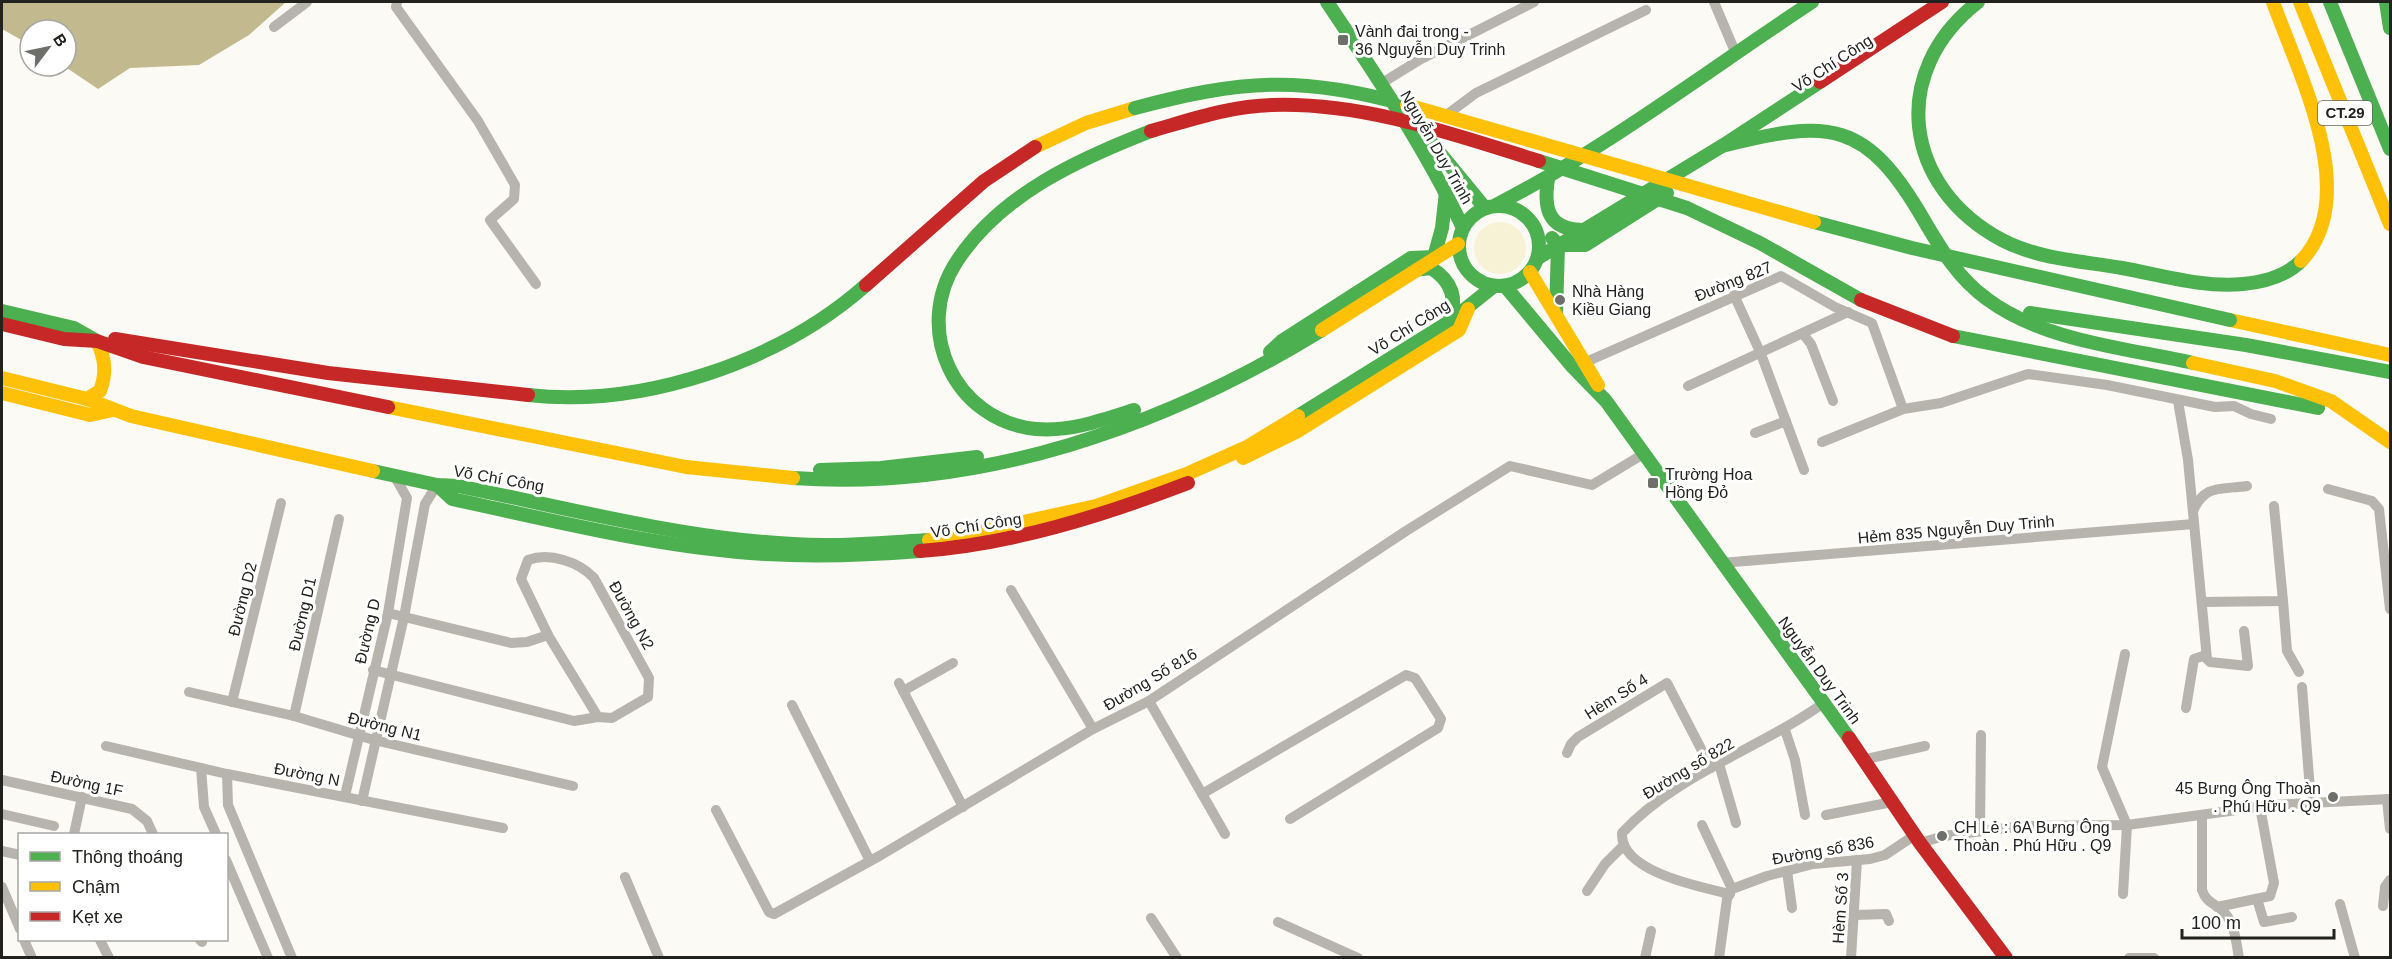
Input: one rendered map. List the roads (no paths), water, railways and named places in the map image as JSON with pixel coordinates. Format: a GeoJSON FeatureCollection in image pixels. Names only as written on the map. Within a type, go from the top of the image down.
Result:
{"type":"FeatureCollection","features":[{"type":"Feature","properties":{"kind":"main road","name":"Nguyễn Duy Trinh"},"geometry":{"type":"LineString","coordinates":[[1327,2],[1382,83],[1446,192],[1462,228]]}},
{"type":"Feature","properties":{"kind":"main road"},"geometry":{"type":"LineString","coordinates":[[1490,206],[1517,210],[1534,225],[1538,235],[1538,258],[1530,272],[1519,281],[1499,286],[1475,279],[1463,264],[1458,244],[1462,228],[1468,219],[1490,206],[1548,179],[1687,89],[1811,2]]}},
{"type":"Feature","properties":{"kind":"main road","name":"Võ Chí Công"},"geometry":{"type":"LineString","coordinates":[[1538,258],[1687,165],[1722,146],[1942,2]]}},
{"type":"Feature","properties":{"kind":"main road","name":"Võ Chí Công"},"geometry":{"type":"LineString","coordinates":[[1722,146],[1757,131],[1957,2]]}},
{"type":"Feature","properties":{"kind":"main road"},"geometry":{"type":"LineString","coordinates":[[1978,2],[1949,26],[1933,49],[1922,81],[1917,110],[1920,137],[1927,162],[1943,192],[1962,214],[2005,241],[2041,252],[2200,284],[2254,285],[2273,279],[2289,270],[2307,254],[2325,218],[2327,170],[2321,140],[2273,2]]}},
{"type":"Feature","properties":{"kind":"main road","name":"CT.29"},"geometry":{"type":"LineString","coordinates":[[2300,2],[2391,224]]}},
{"type":"Feature","properties":{"kind":"main road"},"geometry":{"type":"LineString","coordinates":[[2331,2],[2391,125]]}},
{"type":"Feature","properties":{"kind":"main road","name":"CT.29"},"geometry":{"type":"LineString","coordinates":[[2331,2],[2391,149]]}},
{"type":"Feature","properties":{"kind":"main road"},"geometry":{"type":"LineString","coordinates":[[2386,2],[2391,28]]}},
{"type":"Feature","properties":{"kind":"main road"},"geometry":{"type":"LineString","coordinates":[[2,324],[64,339],[97,341],[129,339],[328,373],[544,398],[609,396],[680,383],[750,359],[848,300],[984,182],[1032,148],[1086,123],[1136,108],[1198,91],[1262,83],[1312,84],[1365,93],[1820,224],[1912,248],[2391,355]]}},
{"type":"Feature","properties":{"kind":"main road","name":"Nguyễn Duy Trinh"},"geometry":{"type":"LineString","coordinates":[[1382,83],[1490,206]]}},
{"type":"Feature","properties":{"kind":"main road"},"geometry":{"type":"LineString","coordinates":[[1526,190],[1536,173],[1658,98],[1687,89]]}},
{"type":"Feature","properties":{"kind":"main road"},"geometry":{"type":"LineString","coordinates":[[1170,406],[1142,407],[1087,423],[1054,429],[1027,427],[996,418],[974,405],[955,385],[944,362],[939,306],[954,267],[977,237],[1021,195],[1048,176],[1101,151],[1151,131],[1214,113],[1269,105],[1305,105],[1387,117],[1490,146],[1687,208],[1760,243],[1867,303],[1953,336],[2016,352],[2268,396],[2358,421]]}},
{"type":"Feature","properties":{"kind":"main road"},"geometry":{"type":"LineString","coordinates":[[1722,146],[1816,129],[1840,134],[1862,144],[1880,156],[1898,176],[1959,274],[1983,298],[2019,321],[2047,331],[2275,381],[2321,396],[2343,408],[2358,421],[2391,442]]}},
{"type":"Feature","properties":{"kind":"main road","name":"Võ Chí Công"},"geometry":{"type":"LineString","coordinates":[[1558,245],[1585,245],[1672,190],[1687,165]]}},
{"type":"Feature","properties":{"kind":"main road"},"geometry":{"type":"LineString","coordinates":[[1548,179],[1545,204],[1551,217],[1560,227],[1571,231],[1584,230]]}},
{"type":"Feature","properties":{"kind":"main road"},"geometry":{"type":"LineString","coordinates":[[1526,190],[1538,221],[1558,245],[1556,314]]}},
{"type":"Feature","properties":{"kind":"main road"},"geometry":{"type":"LineString","coordinates":[[1434,257],[1442,228],[1446,192]]}},
{"type":"Feature","properties":{"kind":"main road"},"geometry":{"type":"LineString","coordinates":[[2,311],[74,328],[97,341],[143,357],[686,467],[769,477],[867,479],[956,471],[1033,455],[1134,424],[1293,346],[1458,244]]}},
{"type":"Feature","properties":{"kind":"main road"},"geometry":{"type":"LineString","coordinates":[[1260,361],[1282,341],[1411,258],[1434,257],[1447,264],[1458,278],[1466,294],[1468,309]]}},
{"type":"Feature","properties":{"kind":"main road"},"geometry":{"type":"LineString","coordinates":[[1413,270],[1431,268],[1447,280],[1453,289],[1455,304],[1449,322]]}},
{"type":"Feature","properties":{"kind":"main road","name":"Nguyễn Duy Trinh"},"geometry":{"type":"LineString","coordinates":[[1530,272],[1586,362],[1606,401]]}},
{"type":"Feature","properties":{"kind":"main road"},"geometry":{"type":"LineString","coordinates":[[1959,274],[1987,294],[2032,314],[2246,345],[2391,372]]}},
{"type":"Feature","properties":{"kind":"main road","name":"Nguyễn Duy Trinh"},"geometry":{"type":"LineString","coordinates":[[1499,286],[1606,401],[1721,563],[1825,702],[1862,760],[1918,839],[2006,957]]}},
{"type":"Feature","properties":{"kind":"main road","name":"Võ Chí Công"},"geometry":{"type":"LineString","coordinates":[[1213,467],[1449,322],[1499,286]]}},
{"type":"Feature","properties":{"kind":"main road","name":"Võ Chí Công"},"geometry":{"type":"LineString","coordinates":[[2,378],[87,399],[113,410],[437,485],[458,486],[654,533],[724,543],[823,545],[946,539],[1096,506],[1213,467],[1296,432],[1459,330],[1468,309]]}},
{"type":"Feature","properties":{"kind":"main road"},"geometry":{"type":"LineString","coordinates":[[87,399],[100,391],[106,373],[106,363],[97,341]]}},
{"type":"Feature","properties":{"kind":"main road"},"geometry":{"type":"LineString","coordinates":[[113,410],[110,398],[112,376],[118,360],[128,352]]}},
{"type":"Feature","properties":{"kind":"main road","name":"Võ Chí Công"},"geometry":{"type":"LineString","coordinates":[[2,393],[90,415],[113,410]]}},
{"type":"Feature","properties":{"kind":"street"},"geometry":{"type":"LineString","coordinates":[[274,27],[307,2]]}},
{"type":"Feature","properties":{"kind":"street"},"geometry":{"type":"LineString","coordinates":[[397,2],[396,7],[478,121],[515,185],[514,199],[490,220],[536,284]]}},
{"type":"Feature","properties":{"kind":"street"},"geometry":{"type":"LineString","coordinates":[[1382,83],[1421,59],[1534,2]]}},
{"type":"Feature","properties":{"kind":"street"},"geometry":{"type":"LineString","coordinates":[[1714,2],[1736,54]]}},
{"type":"Feature","properties":{"kind":"street"},"geometry":{"type":"LineString","coordinates":[[1421,129],[1453,111],[1476,93],[1646,10]]}},
{"type":"Feature","properties":{"kind":"street","name":"Đường 827"},"geometry":{"type":"LineString","coordinates":[[1586,362],[1781,276],[1872,323],[1903,409]]}},
{"type":"Feature","properties":{"kind":"street"},"geometry":{"type":"LineString","coordinates":[[1734,295],[1761,354],[1804,470]]}},
{"type":"Feature","properties":{"kind":"street"},"geometry":{"type":"LineString","coordinates":[[1688,386],[1848,312]]}},
{"type":"Feature","properties":{"kind":"street"},"geometry":{"type":"LineString","coordinates":[[1803,334],[1811,344],[1833,401]]}},
{"type":"Feature","properties":{"kind":"street"},"geometry":{"type":"LineString","coordinates":[[1822,442],[1903,409],[1941,403],[2028,374],[2107,385],[2215,407],[2234,406],[2251,414],[2271,419]]}},
{"type":"Feature","properties":{"kind":"street"},"geometry":{"type":"LineString","coordinates":[[2178,400],[2193,511],[2206,655],[2210,662],[2248,666],[2244,631]]}},
{"type":"Feature","properties":{"kind":"street"},"geometry":{"type":"LineString","coordinates":[[1755,433],[1786,421]]}},
{"type":"Feature","properties":{"kind":"street","name":"Đường Số 816"},"geometry":{"type":"LineString","coordinates":[[716,810],[771,914],[870,861],[1093,729],[1149,701],[1406,531],[1510,466],[1592,485],[1645,453]]}},
{"type":"Feature","properties":{"kind":"street","name":"Đường D"},"geometry":{"type":"LineString","coordinates":[[345,796],[388,614],[407,498],[393,475]]}},
{"type":"Feature","properties":{"kind":"street","name":"Đường D"},"geometry":{"type":"LineString","coordinates":[[362,801],[374,740],[404,617],[425,504],[437,485]]}},
{"type":"Feature","properties":{"kind":"street"},"geometry":{"type":"LineString","coordinates":[[2193,511],[2198,498],[2206,491],[2247,486]]}},
{"type":"Feature","properties":{"kind":"street"},"geometry":{"type":"LineString","coordinates":[[2328,489],[2372,501],[2379,509],[2391,609]]}},
{"type":"Feature","properties":{"kind":"street","name":"Đường D2"},"geometry":{"type":"LineString","coordinates":[[232,702],[281,503]]}},
{"type":"Feature","properties":{"kind":"street"},"geometry":{"type":"LineString","coordinates":[[2274,506],[2287,651],[2299,672]]}},
{"type":"Feature","properties":{"kind":"street","name":"Đường D1"},"geometry":{"type":"LineString","coordinates":[[294,716],[339,519]]}},
{"type":"Feature","properties":{"kind":"street","name":"Hẻm 835 Nguyễn Duy Trinh"},"geometry":{"type":"LineString","coordinates":[[1721,563],[2194,524]]}},
{"type":"Feature","properties":{"kind":"street","name":"Đường N2"},"geometry":{"type":"LineString","coordinates":[[373,670],[574,721],[598,717],[612,718],[648,697],[650,678],[594,578],[575,563],[536,557],[528,560],[521,579],[548,635]]}},
{"type":"Feature","properties":{"kind":"street"},"geometry":{"type":"LineString","coordinates":[[1011,590],[1093,729]]}},
{"type":"Feature","properties":{"kind":"street"},"geometry":{"type":"LineString","coordinates":[[2202,602],[2283,601]]}},
{"type":"Feature","properties":{"kind":"street"},"geometry":{"type":"LineString","coordinates":[[388,614],[511,642],[527,642],[548,635],[598,717]]}},
{"type":"Feature","properties":{"kind":"street"},"geometry":{"type":"LineString","coordinates":[[2123,894],[2127,825],[2102,767],[2125,654]]}},
{"type":"Feature","properties":{"kind":"street"},"geometry":{"type":"LineString","coordinates":[[2186,708],[2194,659],[2206,655]]}},
{"type":"Feature","properties":{"kind":"street"},"geometry":{"type":"LineString","coordinates":[[953,663],[901,687],[963,807]]}},
{"type":"Feature","properties":{"kind":"street"},"geometry":{"type":"LineString","coordinates":[[1202,794],[1406,675],[1415,678],[1441,719],[1438,728],[1290,819]]}},
{"type":"Feature","properties":{"kind":"street","name":"Hèm Số 4"},"geometry":{"type":"LineString","coordinates":[[1567,753],[1571,744],[1578,737],[1667,683],[1715,766]]}},
{"type":"Feature","properties":{"kind":"street"},"geometry":{"type":"LineString","coordinates":[[2302,687],[2311,803]]}},
{"type":"Feature","properties":{"kind":"street","name":"Đường N1"},"geometry":{"type":"LineString","coordinates":[[189,692],[294,716],[374,740],[573,786]]}},
{"type":"Feature","properties":{"kind":"street"},"geometry":{"type":"LineString","coordinates":[[1149,701],[1225,834]]}},
{"type":"Feature","properties":{"kind":"street","name":"Đường số 822"},"geometry":{"type":"LineString","coordinates":[[1587,891],[1605,864],[1623,845],[1622,832],[1658,800],[1715,766],[1785,730],[1825,702]]}},
{"type":"Feature","properties":{"kind":"street"},"geometry":{"type":"LineString","coordinates":[[792,705],[870,861]]}},
{"type":"Feature","properties":{"kind":"street"},"geometry":{"type":"LineString","coordinates":[[1785,730],[1795,760],[1805,815]]}},
{"type":"Feature","properties":{"kind":"street"},"geometry":{"type":"LineString","coordinates":[[1980,831],[1981,735]]}},
{"type":"Feature","properties":{"kind":"street","name":"Đường N"},"geometry":{"type":"LineString","coordinates":[[106,746],[227,774],[503,828]]}},
{"type":"Feature","properties":{"kind":"street"},"geometry":{"type":"LineString","coordinates":[[1862,760],[1925,746]]}},
{"type":"Feature","properties":{"kind":"street"},"geometry":{"type":"LineString","coordinates":[[1715,766],[1737,823]]}},
{"type":"Feature","properties":{"kind":"street"},"geometry":{"type":"LineString","coordinates":[[201,768],[204,807],[216,833]]}},
{"type":"Feature","properties":{"kind":"street"},"geometry":{"type":"LineString","coordinates":[[227,774],[228,805],[287,956]]}},
{"type":"Feature","properties":{"kind":"street","name":"Đường 1F"},"geometry":{"type":"LineString","coordinates":[[2,780],[132,809],[147,821],[153,833]]}},
{"type":"Feature","properties":{"kind":"street"},"geometry":{"type":"LineString","coordinates":[[74,833],[82,797]]}},
{"type":"Feature","properties":{"kind":"street"},"geometry":{"type":"LineString","coordinates":[[2389,799],[2391,830]]}},
{"type":"Feature","properties":{"kind":"street","name":"Đường số 836"},"geometry":{"type":"LineString","coordinates":[[1731,891],[1813,864],[1885,855],[1918,839],[2022,826],[2127,825],[2260,807],[2389,799]]}},
{"type":"Feature","properties":{"kind":"street"},"geometry":{"type":"LineString","coordinates":[[1826,815],[1892,802]]}},
{"type":"Feature","properties":{"kind":"street"},"geometry":{"type":"LineString","coordinates":[[2217,907],[2226,903],[2270,896],[2274,882],[2260,807]]}},
{"type":"Feature","properties":{"kind":"street"},"geometry":{"type":"LineString","coordinates":[[2,814],[54,826]]}},
{"type":"Feature","properties":{"kind":"street"},"geometry":{"type":"LineString","coordinates":[[2202,816],[2202,890],[2206,900],[2217,907],[2232,926],[2239,957]]}},
{"type":"Feature","properties":{"kind":"street"},"geometry":{"type":"LineString","coordinates":[[1702,825],[1731,891],[1719,957]]}},
{"type":"Feature","properties":{"kind":"street"},"geometry":{"type":"LineString","coordinates":[[1623,845],[1642,864],[1667,879],[1731,891]]}},
{"type":"Feature","properties":{"kind":"street"},"geometry":{"type":"LineString","coordinates":[[2,851],[18,855]]}},
{"type":"Feature","properties":{"kind":"street","name":"Hèm Số 3"},"geometry":{"type":"LineString","coordinates":[[1851,957],[1857,860]]}},
{"type":"Feature","properties":{"kind":"street"},"geometry":{"type":"LineString","coordinates":[[228,865],[268,957]]}},
{"type":"Feature","properties":{"kind":"street"},"geometry":{"type":"LineString","coordinates":[[1787,871],[1792,908]]}},
{"type":"Feature","properties":{"kind":"street"},"geometry":{"type":"LineString","coordinates":[[625,878],[659,957]]}},
{"type":"Feature","properties":{"kind":"street"},"geometry":{"type":"LineString","coordinates":[[2383,906],[2385,887],[2391,880]]}},
{"type":"Feature","properties":{"kind":"street"},"geometry":{"type":"LineString","coordinates":[[2,887],[18,924]]}},
{"type":"Feature","properties":{"kind":"street"},"geometry":{"type":"LineString","coordinates":[[2257,898],[2264,922],[2292,918]]}},
{"type":"Feature","properties":{"kind":"street"},"geometry":{"type":"LineString","coordinates":[[2340,904],[2355,957]]}},
{"type":"Feature","properties":{"kind":"street"},"geometry":{"type":"LineString","coordinates":[[1855,915],[1886,914],[1889,921]]}},
{"type":"Feature","properties":{"kind":"street"},"geometry":{"type":"LineString","coordinates":[[1151,918],[1177,957]]}},
{"type":"Feature","properties":{"kind":"street"},"geometry":{"type":"LineString","coordinates":[[1278,922],[1358,957]]}},
{"type":"Feature","properties":{"kind":"street"},"geometry":{"type":"LineString","coordinates":[[1645,957],[1651,931]]}},
{"type":"Feature","properties":{"kind":"street"},"geometry":{"type":"LineString","coordinates":[[25,941],[32,957]]}},
{"type":"Feature","properties":{"kind":"street"},"geometry":{"type":"LineString","coordinates":[[101,941],[109,957]]}},
{"type":"Feature","properties":{"kind":"street"},"geometry":{"type":"LineString","coordinates":[[2129,957],[2154,957]]}},
{"type":"Feature","properties":{"kind":"place","name":"Vành đai trong - 36 Nguyễn Duy Trinh"},"geometry":{"type":"Point","coordinates":[1343,40]}},
{"type":"Feature","properties":{"kind":"place","name":"Nhà Hàng Kiều Giang"},"geometry":{"type":"Point","coordinates":[1560,300]}},
{"type":"Feature","properties":{"kind":"place","name":"Trường Hoa Hồng Đỏ"},"geometry":{"type":"Point","coordinates":[1653,483]}},
{"type":"Feature","properties":{"kind":"place","name":"45 Bưng Ông Thoàn . Phú Hữu . Q9"},"geometry":{"type":"Point","coordinates":[2333,797]}},
{"type":"Feature","properties":{"kind":"place","name":"CH Lẻ : 6A Bưng Ông Thoàn . Phú Hữu . Q9"},"geometry":{"type":"Point","coordinates":[1942,836]}}]}
